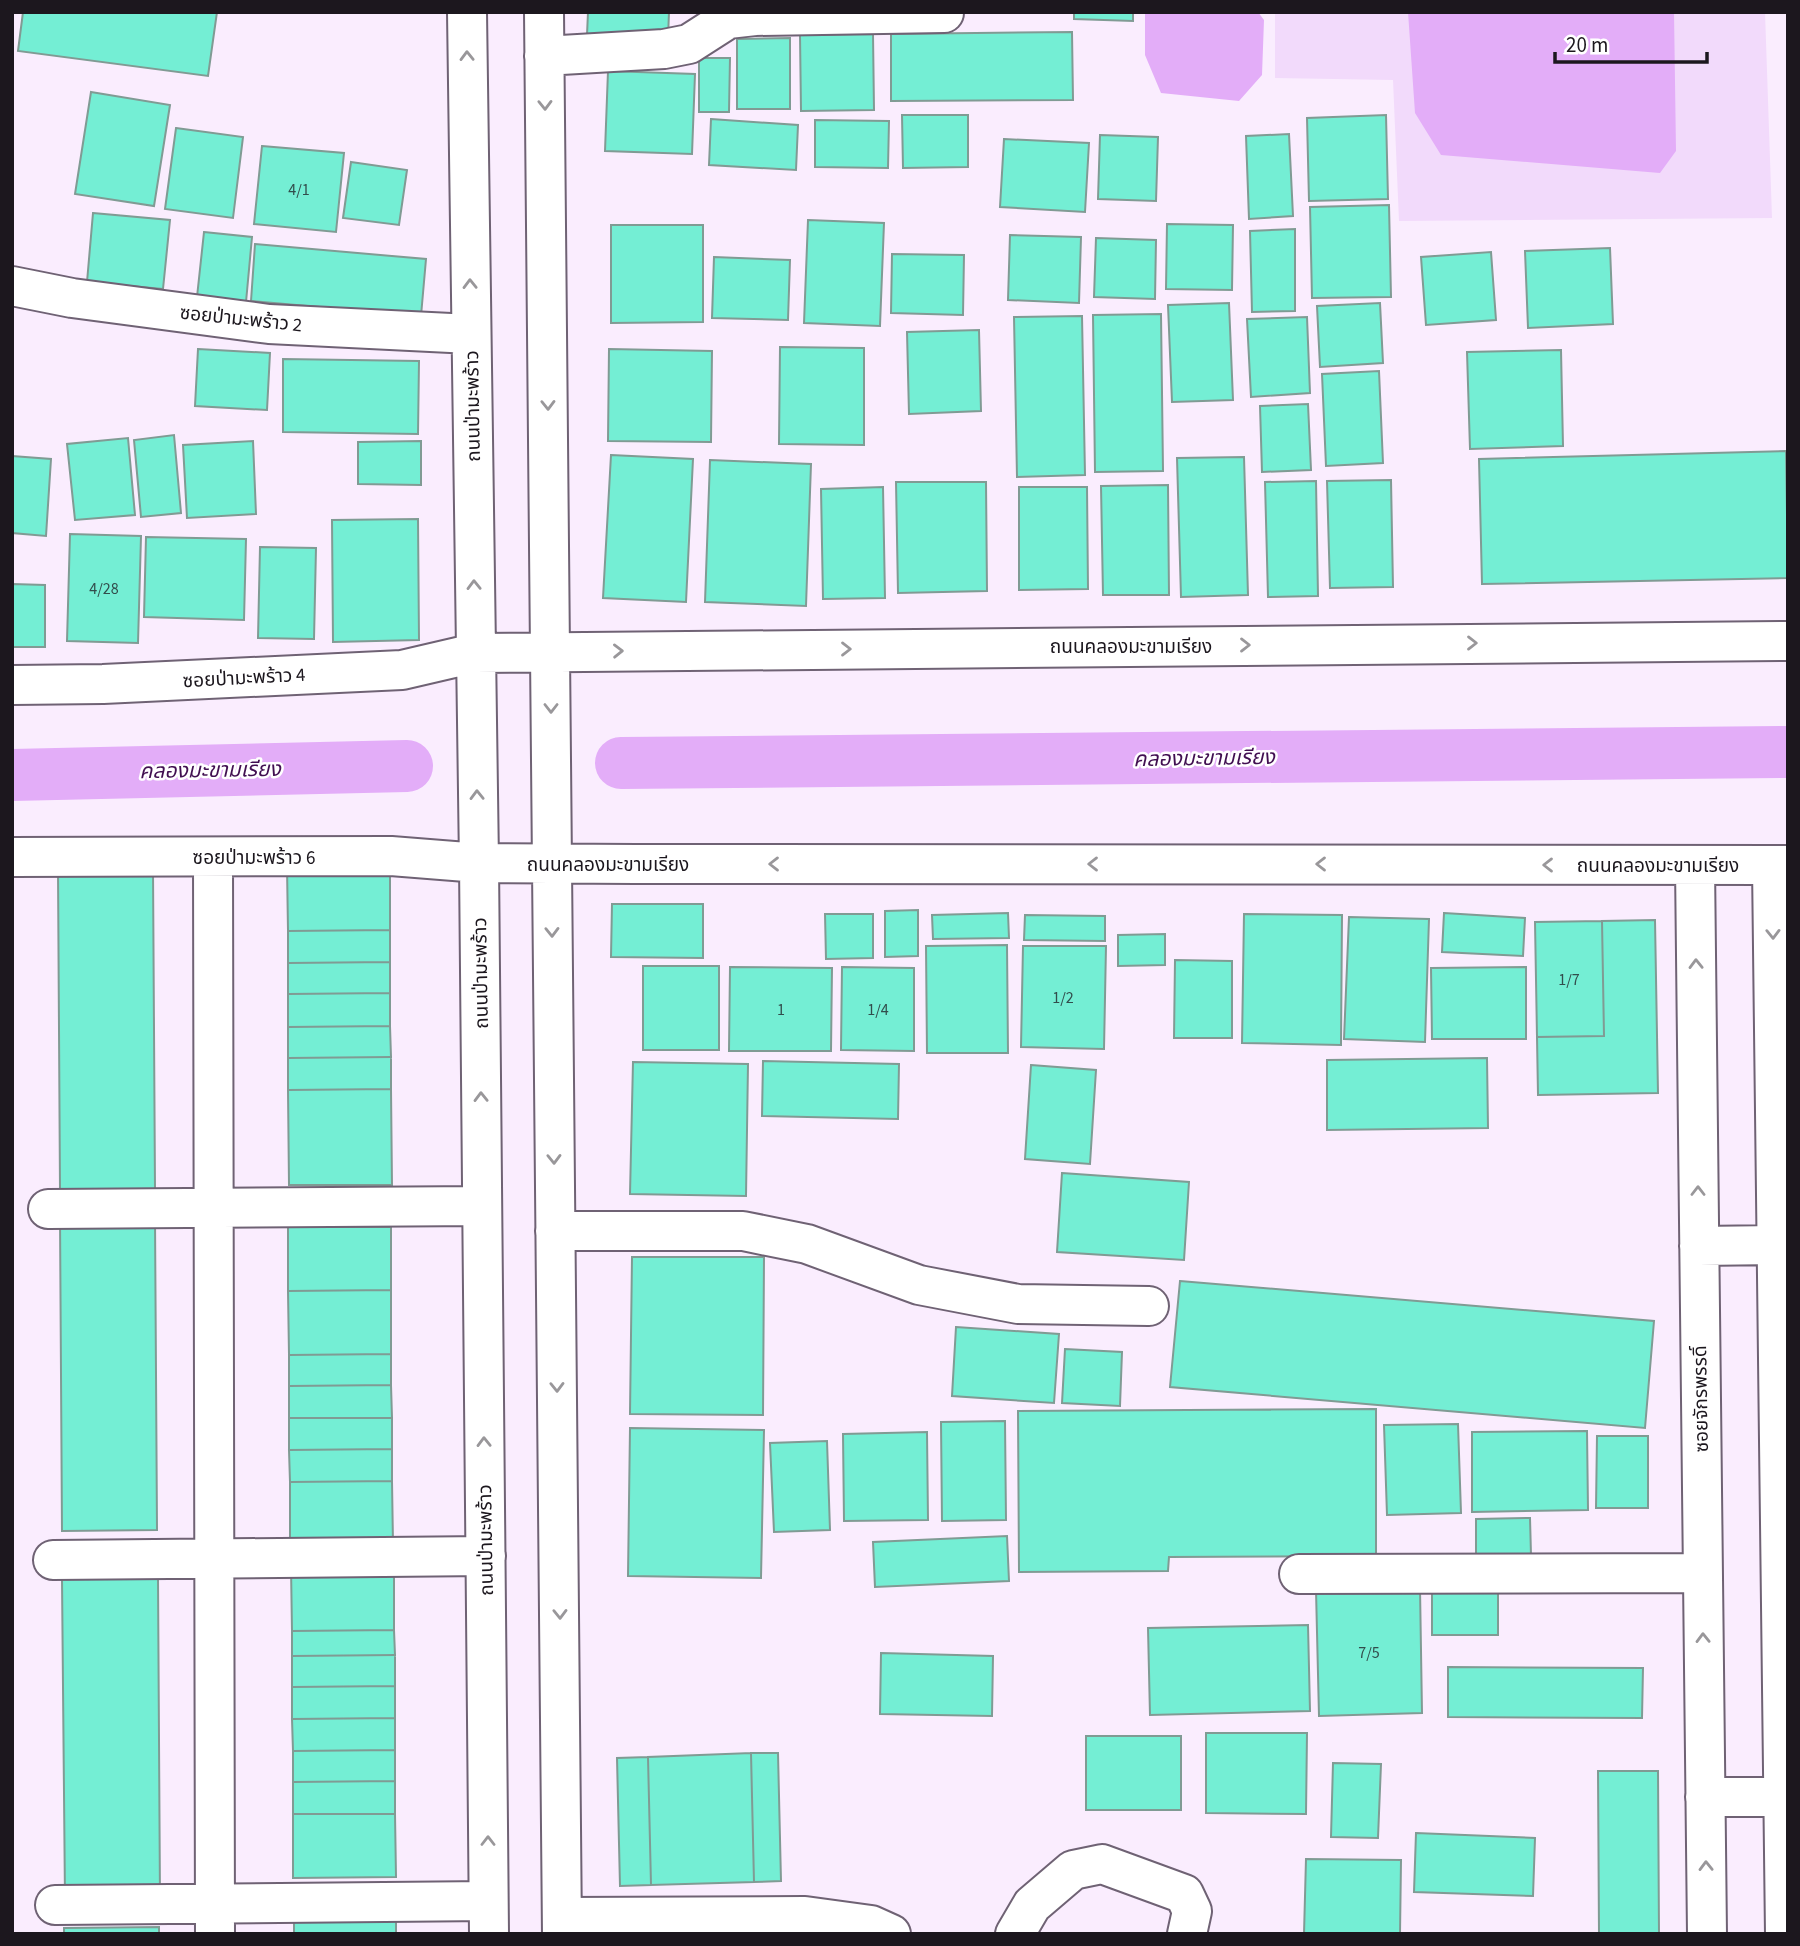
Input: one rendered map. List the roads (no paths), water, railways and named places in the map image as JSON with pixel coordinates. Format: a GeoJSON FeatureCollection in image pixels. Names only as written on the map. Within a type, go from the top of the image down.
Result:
{"type":"FeatureCollection","features":[{"type":"Feature","properties":{"kind":"street","name":"ถนนป่ามะพร้าว"},"geometry":{"type":"LineString","coordinates":[[467,12],[479,863],[489,1917]]}},
{"type":"Feature","properties":{"kind":"street"},"geometry":{"type":"LineString","coordinates":[[544,12],[562,1925],[805,1916],[871,1925],[891,1934]]}},
{"type":"Feature","properties":{"kind":"street"},"geometry":{"type":"LineString","coordinates":[[544,56],[664,49],[690,44],[728,19],[755,16],[944,13]]}},
{"type":"Feature","properties":{"kind":"street","name":"ซอยป่ามะพร้าว 2"},"geometry":{"type":"LineString","coordinates":[[12,286],[72,298],[269,324],[471,334]]}},
{"type":"Feature","properties":{"kind":"street","name":"ถนนคลองมะขามเรียง"},"geometry":{"type":"LineString","coordinates":[[475,653],[1788,641]]}},
{"type":"Feature","properties":{"kind":"street","name":"ซอยป่ามะพร้าว 4"},"geometry":{"type":"LineString","coordinates":[[12,685],[103,684],[402,670],[475,653]]}},
{"type":"Feature","properties":{"kind":"street","name":"ซอยป่ามะพร้าว 6"},"geometry":{"type":"LineString","coordinates":[[20,857],[391,856],[479,863]]}},
{"type":"Feature","properties":{"kind":"street"},"geometry":{"type":"LineString","coordinates":[[213,858],[215,1919]]}},
{"type":"Feature","properties":{"kind":"street","name":"ถนนคลองมะขามเรียง"},"geometry":{"type":"LineString","coordinates":[[479,863],[1780,865]]}},
{"type":"Feature","properties":{"kind":"street","name":"ซอยจักรพรรดิ์"},"geometry":{"type":"LineString","coordinates":[[1695,865],[1707,1934]]}},
{"type":"Feature","properties":{"kind":"street"},"geometry":{"type":"LineString","coordinates":[[1780,865],[1777,1245],[1784,1574],[1785,1934]]}},
{"type":"Feature","properties":{"kind":"street"},"geometry":{"type":"LineString","coordinates":[[48,1209],[482,1206]]}},
{"type":"Feature","properties":{"kind":"street"},"geometry":{"type":"LineString","coordinates":[[555,1231],[743,1231],[807,1244],[919,1285],[1018,1304],[1149,1306]]}},
{"type":"Feature","properties":{"kind":"street"},"geometry":{"type":"LineString","coordinates":[[1699,1246],[1777,1245]]}},
{"type":"Feature","properties":{"kind":"street"},"geometry":{"type":"LineString","coordinates":[[53,1560],[486,1556]]}},
{"type":"Feature","properties":{"kind":"street"},"geometry":{"type":"LineString","coordinates":[[1299,1574],[1702,1573]]}},
{"type":"Feature","properties":{"kind":"street"},"geometry":{"type":"LineString","coordinates":[[1705,1797],[1783,1797]]}},
{"type":"Feature","properties":{"kind":"street"},"geometry":{"type":"LineString","coordinates":[[1015,1934],[1032,1905],[1073,1870],[1102,1864],[1184,1894],[1192,1910],[1187,1934]]}},
{"type":"Feature","properties":{"kind":"street"},"geometry":{"type":"LineString","coordinates":[[55,1905],[215,1919],[489,1917]]}},
{"type":"Feature","properties":{"kind":"waterway","name":"คลองมะขามเรียง"},"geometry":{"type":"LineString","coordinates":[[621,763],[1788,752]]}},
{"type":"Feature","properties":{"kind":"waterway","name":"คลองมะขามเรียง"},"geometry":{"type":"LineString","coordinates":[[12,775],[407,766]]}}]}
